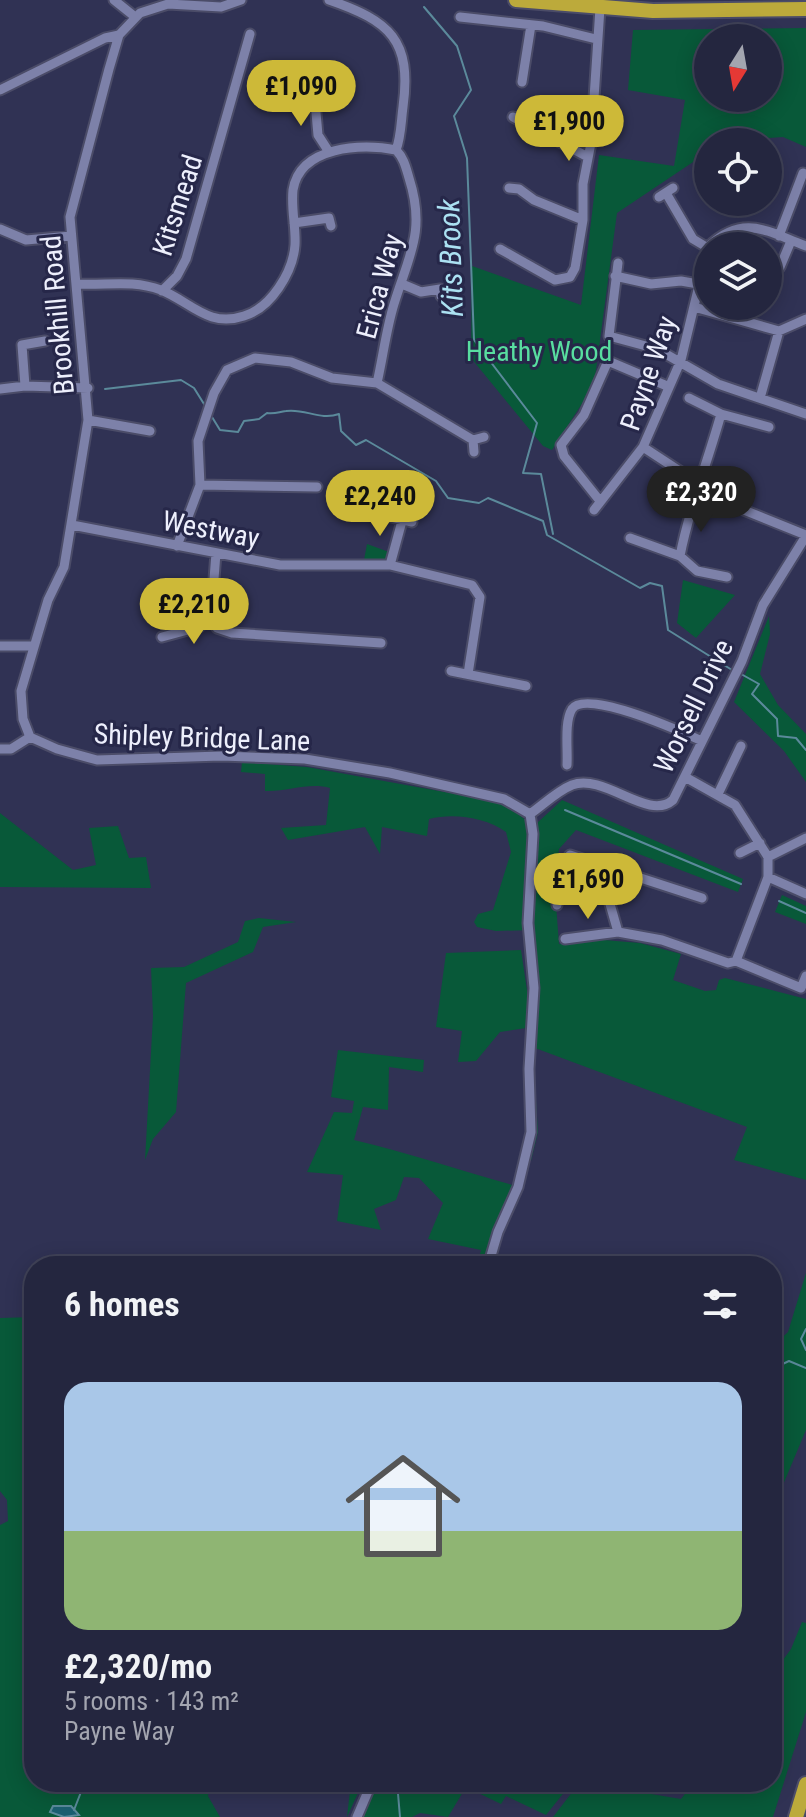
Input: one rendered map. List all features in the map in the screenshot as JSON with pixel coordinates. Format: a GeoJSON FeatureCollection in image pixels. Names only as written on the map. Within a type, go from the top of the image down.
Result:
{"type":"FeatureCollection","features":[{"type":"Feature","properties":{"kind":"highway"},"geometry":{"type":"LineString","coordinates":[[516,0],[600,8],[727,12],[806,9]]}},
{"type":"Feature","properties":{"kind":"highway"},"geometry":{"type":"LineString","coordinates":[[796,1817],[806,1784]]}},
{"type":"Feature","properties":{"kind":"street"},"geometry":{"type":"LineString","coordinates":[[114,0],[134,16],[168,4],[221,7],[241,0]]}},
{"type":"Feature","properties":{"kind":"street"},"geometry":{"type":"LineString","coordinates":[[212,6],[222,0]]}},
{"type":"Feature","properties":{"kind":"street","name":"Erica Way"},"geometry":{"type":"LineString","coordinates":[[332,13],[332,1],[380,21],[394,37],[404,57],[405,87],[396,150],[402,157],[417,215],[413,254],[395,302],[377,383]]}},
{"type":"Feature","properties":{"kind":"street"},"geometry":{"type":"LineString","coordinates":[[500,249],[555,280],[564,280],[575,268],[583,220],[586,156],[591,143],[600,8]]}},
{"type":"Feature","properties":{"kind":"street","name":"Brookhill Road"},"geometry":{"type":"LineString","coordinates":[[33,646],[48,600],[64,567],[88,420],[88,388],[70,217],[119,35],[134,16]]}},
{"type":"Feature","properties":{"kind":"street"},"geometry":{"type":"LineString","coordinates":[[460,17],[531,25],[596,39]]}},
{"type":"Feature","properties":{"kind":"street"},"geometry":{"type":"LineString","coordinates":[[522,82],[531,25]]}},
{"type":"Feature","properties":{"kind":"street","name":"Kitsmead"},"geometry":{"type":"LineString","coordinates":[[162,291],[177,276],[186,259],[250,34]]}},
{"type":"Feature","properties":{"kind":"street"},"geometry":{"type":"LineString","coordinates":[[0,90],[105,38],[119,35]]}},
{"type":"Feature","properties":{"kind":"street"},"geometry":{"type":"LineString","coordinates":[[314,91],[318,135],[329,152]]}},
{"type":"Feature","properties":{"kind":"street"},"geometry":{"type":"LineString","coordinates":[[513,117],[586,156]]}},
{"type":"Feature","properties":{"kind":"street"},"geometry":{"type":"LineString","coordinates":[[76,284],[116,281],[162,291],[202,315],[216,319],[254,312],[281,285],[295,249],[294,187],[315,159],[329,152],[374,147],[396,150]]}},
{"type":"Feature","properties":{"kind":"street"},"geometry":{"type":"LineString","coordinates":[[780,232],[801,172]]}},
{"type":"Feature","properties":{"kind":"street"},"geometry":{"type":"LineString","coordinates":[[509,188],[519,189],[534,200],[583,220]]}},
{"type":"Feature","properties":{"kind":"street"},"geometry":{"type":"LineString","coordinates":[[666,193],[694,240]]}},
{"type":"Feature","properties":{"kind":"street"},"geometry":{"type":"LineString","coordinates":[[294,223],[329,218],[331,226]]}},
{"type":"Feature","properties":{"kind":"street"},"geometry":{"type":"LineString","coordinates":[[732,232],[740,227],[756,227],[769,232]]}},
{"type":"Feature","properties":{"kind":"street"},"geometry":{"type":"LineString","coordinates":[[0,229],[26,240],[71,236]]}},
{"type":"Feature","properties":{"kind":"street"},"geometry":{"type":"LineString","coordinates":[[782,237],[806,246]]}},
{"type":"Feature","properties":{"kind":"street"},"geometry":{"type":"LineString","coordinates":[[782,262],[791,241]]}},
{"type":"Feature","properties":{"kind":"street"},"geometry":{"type":"LineString","coordinates":[[618,263],[609,336],[657,349],[681,360],[718,384],[806,414]]}},
{"type":"Feature","properties":{"kind":"street"},"geometry":{"type":"LineString","coordinates":[[615,276],[651,284],[681,281],[694,283]]}},
{"type":"Feature","properties":{"kind":"street"},"geometry":{"type":"LineString","coordinates":[[402,284],[421,292],[440,289],[441,296]]}},
{"type":"Feature","properties":{"kind":"street","name":"Payne Way"},"geometry":{"type":"LineString","coordinates":[[694,307],[681,360],[667,386],[643,447],[700,487],[806,536]]}},
{"type":"Feature","properties":{"kind":"street"},"geometry":{"type":"LineString","coordinates":[[743,320],[779,331],[806,319]]}},
{"type":"Feature","properties":{"kind":"street"},"geometry":{"type":"LineString","coordinates":[[760,398],[779,331]]}},
{"type":"Feature","properties":{"kind":"street"},"geometry":{"type":"LineString","coordinates":[[25,386],[22,345],[45,341]]}},
{"type":"Feature","properties":{"kind":"street"},"geometry":{"type":"LineString","coordinates":[[177,546],[200,485],[198,441],[214,393],[227,370],[255,358],[291,362],[332,378],[377,383],[479,438],[474,452]]}},
{"type":"Feature","properties":{"kind":"street"},"geometry":{"type":"LineString","coordinates":[[643,447],[597,505],[564,456],[561,445],[584,415],[608,361],[667,386]]}},
{"type":"Feature","properties":{"kind":"street"},"geometry":{"type":"LineString","coordinates":[[0,389],[25,386],[88,388]]}},
{"type":"Feature","properties":{"kind":"street"},"geometry":{"type":"LineString","coordinates":[[689,398],[721,414],[769,427]]}},
{"type":"Feature","properties":{"kind":"street"},"geometry":{"type":"LineString","coordinates":[[680,556],[686,522],[700,487],[721,414]]}},
{"type":"Feature","properties":{"kind":"street"},"geometry":{"type":"LineString","coordinates":[[88,420],[150,431]]}},
{"type":"Feature","properties":{"kind":"street"},"geometry":{"type":"LineString","coordinates":[[200,485],[317,487]]}},
{"type":"Feature","properties":{"kind":"street"},"geometry":{"type":"LineString","coordinates":[[390,565],[402,520]]}},
{"type":"Feature","properties":{"kind":"street","name":"Westway"},"geometry":{"type":"LineString","coordinates":[[72,525],[216,553],[316,567],[390,565],[472,585],[478,590],[468,674]]}},
{"type":"Feature","properties":{"kind":"street","name":"Worsell Drive"},"geometry":{"type":"LineString","coordinates":[[530,814],[572,785],[610,783],[648,805],[665,807],[685,777],[730,686],[763,605],[806,536]]}},
{"type":"Feature","properties":{"kind":"street"},"geometry":{"type":"LineString","coordinates":[[630,538],[680,556],[697,571],[727,577]]}},
{"type":"Feature","properties":{"kind":"street"},"geometry":{"type":"LineString","coordinates":[[216,553],[211,618],[217,628],[232,633],[381,643]]}},
{"type":"Feature","properties":{"kind":"street"},"geometry":{"type":"LineString","coordinates":[[159,637],[199,627],[211,618]]}},
{"type":"Feature","properties":{"kind":"street"},"geometry":{"type":"LineString","coordinates":[[0,646],[33,646],[21,691],[23,719],[30,737],[11,749],[0,749]]}},
{"type":"Feature","properties":{"kind":"street"},"geometry":{"type":"LineString","coordinates":[[451,671],[526,686]]}},
{"type":"Feature","properties":{"kind":"street"},"geometry":{"type":"LineString","coordinates":[[567,765],[572,700],[622,710],[702,741]]}},
{"type":"Feature","properties":{"kind":"street","name":"Shipley Bridge Lane"},"geometry":{"type":"LineString","coordinates":[[30,737],[57,749],[97,760],[221,756],[305,759],[390,773],[504,799],[530,814]]}},
{"type":"Feature","properties":{"kind":"street"},"geometry":{"type":"LineString","coordinates":[[718,794],[741,746]]}},
{"type":"Feature","properties":{"kind":"street"},"geometry":{"type":"LineString","coordinates":[[685,777],[739,809],[768,857],[768,877],[736,961]]}},
{"type":"Feature","properties":{"kind":"street"},"geometry":{"type":"LineString","coordinates":[[491,1256],[518,1187],[531,1132],[529,1069],[534,988],[528,916],[533,830],[530,814]]}},
{"type":"Feature","properties":{"kind":"street"},"geometry":{"type":"LineString","coordinates":[[768,857],[806,838]]}},
{"type":"Feature","properties":{"kind":"street"},"geometry":{"type":"LineString","coordinates":[[740,853],[760,843]]}},
{"type":"Feature","properties":{"kind":"street"},"geometry":{"type":"LineString","coordinates":[[557,905],[563,864],[570,855],[702,898]]}},
{"type":"Feature","properties":{"kind":"street"},"geometry":{"type":"LineString","coordinates":[[612,867],[608,897],[618,932]]}},
{"type":"Feature","properties":{"kind":"street"},"geometry":{"type":"LineString","coordinates":[[768,877],[806,894]]}},
{"type":"Feature","properties":{"kind":"street"},"geometry":{"type":"LineString","coordinates":[[565,939],[618,932],[662,940],[728,963],[736,961],[804,989],[806,976]]}},
{"type":"Feature","properties":{"kind":"street"},"geometry":{"type":"LineString","coordinates":[[357,1817],[368,1792]]}},
{"type":"Feature","properties":{"kind":"green space","name":"Heathy Wood"},"geometry":{"type":"Polygon","coordinates":[[[782,28],[806,28],[806,147],[782,137],[782,128],[694,128],[694,161],[617,213],[594,385],[552,450],[543,446],[471,358],[472,266],[581,305],[599,155],[674,166],[685,100],[628,90],[633,30],[694,29],[694,112],[782,112],[782,28]]]}},
{"type":"Feature","properties":{"kind":"green space"},"geometry":{"type":"Polygon","coordinates":[[[367,544],[389,552],[387,561],[364,560],[367,544]]]}},
{"type":"Feature","properties":{"kind":"green space"},"geometry":{"type":"Polygon","coordinates":[[[683,580],[735,595],[696,638],[677,623],[683,580]]]}},
{"type":"Feature","properties":{"kind":"green space"},"geometry":{"type":"Polygon","coordinates":[[[769,616],[770,634],[760,674],[778,705],[806,734],[806,782],[784,751],[734,702],[769,616]]]}},
{"type":"Feature","properties":{"kind":"green space"},"geometry":{"type":"Polygon","coordinates":[[[242,762],[307,767],[505,803],[529,823],[536,824],[562,800],[743,879],[738,892],[576,830],[559,849],[555,891],[559,944],[604,940],[640,943],[681,954],[673,980],[705,991],[716,990],[719,980],[725,978],[806,999],[806,1180],[734,1160],[747,1127],[535,1048],[538,995],[533,930],[496,931],[477,927],[474,922],[478,914],[493,910],[511,852],[506,832],[479,820],[448,816],[429,819],[427,836],[382,827],[380,854],[365,827],[288,840],[281,828],[326,825],[330,788],[314,786],[265,791],[265,774],[241,772],[242,762]]]}},
{"type":"Feature","properties":{"kind":"green space"},"geometry":{"type":"Polygon","coordinates":[[[0,813],[73,870],[96,865],[89,828],[118,826],[129,858],[146,857],[151,888],[0,887],[0,813]]]}},
{"type":"Feature","properties":{"kind":"green space"},"geometry":{"type":"Polygon","coordinates":[[[782,895],[806,906],[806,924],[775,912],[782,895]]]}},
{"type":"Feature","properties":{"kind":"green space"},"geometry":{"type":"Polygon","coordinates":[[[259,918],[296,922],[263,927],[253,952],[186,983],[176,1112],[153,1139],[145,1160],[153,1016],[151,968],[184,967],[238,942],[245,921],[259,918]]]}},
{"type":"Feature","properties":{"kind":"green space"},"geometry":{"type":"Polygon","coordinates":[[[521,950],[528,997],[526,1028],[500,1032],[476,1061],[458,1062],[462,1031],[436,1027],[446,953],[521,950]]]}},
{"type":"Feature","properties":{"kind":"green space"},"geometry":{"type":"Polygon","coordinates":[[[338,1050],[424,1060],[423,1072],[389,1067],[388,1110],[363,1107],[354,1140],[513,1185],[488,1256],[480,1256],[481,1250],[428,1239],[443,1203],[419,1178],[404,1177],[396,1200],[374,1209],[381,1230],[337,1221],[343,1175],[307,1172],[334,1112],[352,1113],[354,1101],[331,1097],[338,1050]]]}},
{"type":"Feature","properties":{"kind":"green space"},"geometry":{"type":"Polygon","coordinates":[[[534,1068],[538,1132],[531,1161],[534,1068]]]}},
{"type":"Feature","properties":{"kind":"green space"},"geometry":{"type":"Polygon","coordinates":[[[806,1273],[806,1430],[782,1487],[782,1338],[788,1332],[806,1273]]]}},
{"type":"Feature","properties":{"kind":"green space"},"geometry":{"type":"Polygon","coordinates":[[[24,1317],[24,1792],[209,1792],[220,1817],[0,1817],[0,1525],[8,1521],[7,1500],[0,1491],[0,1318],[24,1317]]]}},
{"type":"Feature","properties":{"kind":"green space"},"geometry":{"type":"Polygon","coordinates":[[[802,1622],[806,1623],[806,1712],[782,1788],[782,1661],[791,1649],[802,1622]]]}},
{"type":"Feature","properties":{"kind":"green space"},"geometry":{"type":"Polygon","coordinates":[[[350,1792],[358,1792],[347,1817],[350,1792]]]}},
{"type":"Feature","properties":{"kind":"green space"},"geometry":{"type":"Polygon","coordinates":[[[374,1792],[463,1792],[448,1817],[420,1813],[412,1817],[363,1817],[374,1792]]]}},
{"type":"Feature","properties":{"kind":"green space"},"geometry":{"type":"Polygon","coordinates":[[[476,1792],[564,1792],[546,1815],[506,1796],[501,1804],[476,1792]]]}},
{"type":"Feature","properties":{"kind":"green space"},"geometry":{"type":"Polygon","coordinates":[[[572,1792],[639,1792],[681,1799],[686,1792],[781,1792],[773,1817],[553,1817],[572,1792]]]}},
{"type":"Feature","properties":{"kind":"water"},"geometry":{"type":"Polygon","coordinates":[[[53,1806],[71,1806],[79,1815],[64,1817],[50,1812],[53,1806]]]}},
{"type":"Feature","properties":{"kind":"waterway","name":"Kits Brook"},"geometry":{"type":"LineString","coordinates":[[424,7],[457,46],[471,90],[454,116],[467,158],[474,340],[537,423],[523,473],[541,474],[553,534]]}},
{"type":"Feature","properties":{"kind":"waterway"},"geometry":{"type":"LineString","coordinates":[[105,389],[181,380],[194,388],[204,404]]}},
{"type":"Feature","properties":{"kind":"waterway"},"geometry":{"type":"LineString","coordinates":[[212,417],[220,430],[238,432],[244,421],[259,419],[267,413],[339,414],[341,431],[356,445],[366,440],[436,481],[448,498],[479,503],[488,498],[543,521],[547,535],[640,588],[650,583],[662,586],[668,630],[732,670]]}},
{"type":"Feature","properties":{"kind":"waterway"},"geometry":{"type":"LineString","coordinates":[[741,674],[759,684],[752,694],[777,719],[778,736],[796,738],[806,750]]}},
{"type":"Feature","properties":{"kind":"waterway"},"geometry":{"type":"LineString","coordinates":[[565,810],[741,884]]}},
{"type":"Feature","properties":{"kind":"waterway"},"geometry":{"type":"LineString","coordinates":[[779,901],[806,913]]}},
{"type":"Feature","properties":{"kind":"waterway"},"geometry":{"type":"LineString","coordinates":[[806,1329],[801,1339],[806,1350]]}},
{"type":"Feature","properties":{"kind":"waterway"},"geometry":{"type":"LineString","coordinates":[[782,1364],[789,1361],[806,1368]]}},
{"type":"Feature","properties":{"kind":"waterway"},"geometry":{"type":"LineString","coordinates":[[74,1810],[81,1792]]}},
{"type":"Feature","properties":{"kind":"waterway"},"geometry":{"type":"LineString","coordinates":[[398,1792],[400,1817]]}}]}
